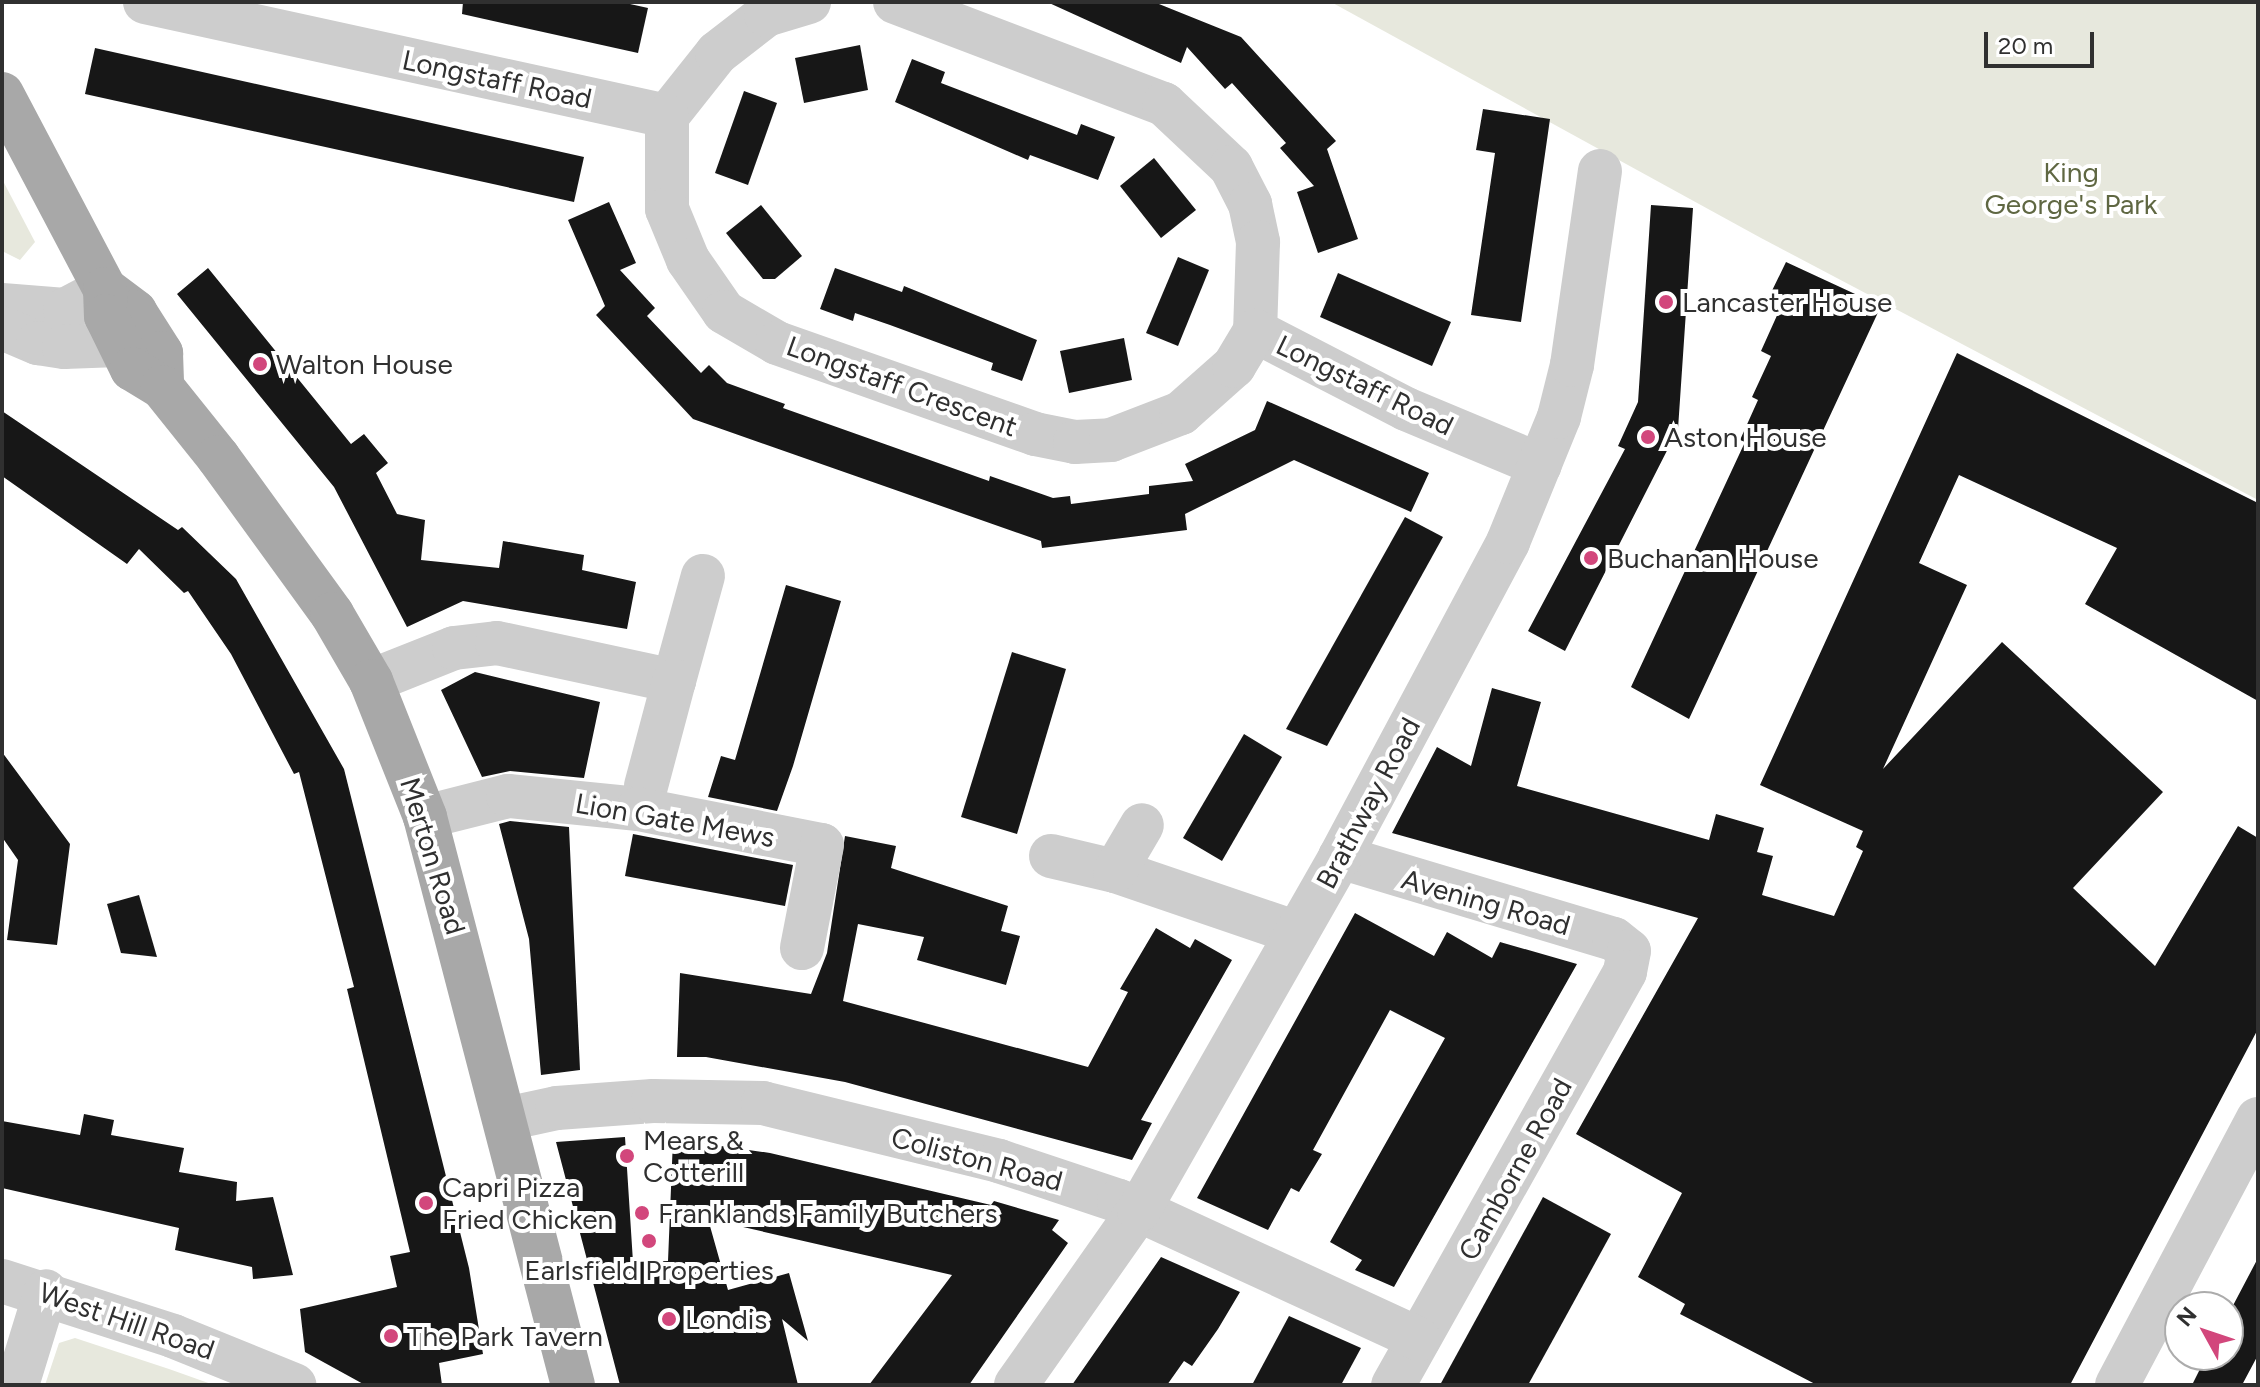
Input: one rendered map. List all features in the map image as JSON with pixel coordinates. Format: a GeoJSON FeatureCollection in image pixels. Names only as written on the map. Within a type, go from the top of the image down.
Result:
{"type":"FeatureCollection","features":[{"type":"Feature","properties":{"kind":"main road"},"geometry":{"type":"LineString","coordinates":[[2,94],[105,289],[135,312],[161,353],[162,387]]}},
{"type":"Feature","properties":{"kind":"main road","name":"Merton Road"},"geometry":{"type":"LineString","coordinates":[[105,289],[106,316],[132,369],[162,387],[288,549],[371,681],[425,817],[573,1385]]}},
{"type":"Feature","properties":{"kind":"street","name":"Longstaff Road"},"geometry":{"type":"LineString","coordinates":[[145,2],[667,116]]}},
{"type":"Feature","properties":{"kind":"street"},"geometry":{"type":"LineString","coordinates":[[667,116],[717,53],[766,15],[809,2]]}},
{"type":"Feature","properties":{"kind":"street","name":"Longstaff Road"},"geometry":{"type":"LineString","coordinates":[[895,2],[1164,104],[1205,137],[1231,167],[1250,204],[1258,242],[1255,331],[1406,409],[1540,465]]}},
{"type":"Feature","properties":{"kind":"street","name":"Longstaff Crescent"},"geometry":{"type":"LineString","coordinates":[[667,116],[667,209],[688,260],[724,312],[777,343],[1035,434],[1075,442],[1111,440],[1181,413],[1234,366],[1255,331]]}},
{"type":"Feature","properties":{"kind":"street","name":"Brathway Road"},"geometry":{"type":"LineString","coordinates":[[1016,1385],[1139,1210],[1340,857],[1508,542],[1540,465],[1572,365],[1600,171]]}},
{"type":"Feature","properties":{"kind":"street"},"geometry":{"type":"LineString","coordinates":[[2,305],[65,310],[105,289]]}},
{"type":"Feature","properties":{"kind":"street"},"geometry":{"type":"LineString","coordinates":[[2,328],[38,343],[64,347],[118,345]]}},
{"type":"Feature","properties":{"kind":"street"},"geometry":{"type":"LineString","coordinates":[[646,786],[703,576]]}},
{"type":"Feature","properties":{"kind":"street"},"geometry":{"type":"LineString","coordinates":[[371,681],[454,648],[497,643],[674,681]]}},
{"type":"Feature","properties":{"kind":"street","name":"Lion Gate Mews"},"geometry":{"type":"LineString","coordinates":[[425,817],[508,796],[638,809],[822,845],[802,948]]}},
{"type":"Feature","properties":{"kind":"street"},"geometry":{"type":"LineString","coordinates":[[1115,871],[1142,825]]}},
{"type":"Feature","properties":{"kind":"street"},"geometry":{"type":"LineString","coordinates":[[1051,856],[1115,871],[1297,933]]}},
{"type":"Feature","properties":{"kind":"street","name":"Avening Road"},"geometry":{"type":"LineString","coordinates":[[1340,857],[1614,939],[1629,951]]}},
{"type":"Feature","properties":{"kind":"street","name":"Camborne Road"},"geometry":{"type":"LineString","coordinates":[[1393,1385],[1625,972],[1629,951]]}},
{"type":"Feature","properties":{"kind":"street","name":"Coliston Road"},"geometry":{"type":"LineString","coordinates":[[506,1119],[653,1101],[763,1103],[999,1161],[1139,1210],[1419,1339]]}},
{"type":"Feature","properties":{"kind":"street"},"geometry":{"type":"LineString","coordinates":[[2117,1385],[2258,1119]]}},
{"type":"Feature","properties":{"kind":"street","name":"West Hill Road"},"geometry":{"type":"LineString","coordinates":[[2,1281],[46,1291],[294,1385]]}},
{"type":"Feature","properties":{"kind":"street"},"geometry":{"type":"LineString","coordinates":[[17,1385],[46,1291]]}},
{"type":"Feature","properties":{"kind":"green space","name":"King George's Park"},"geometry":{"type":"Polygon","coordinates":[[[1331,2],[2258,2],[2258,500],[1761,238],[1331,2]]]}},
{"type":"Feature","properties":{"kind":"green space"},"geometry":{"type":"Polygon","coordinates":[[[2,179],[35,242],[20,260],[2,251],[2,179]]]}},
{"type":"Feature","properties":{"kind":"green space"},"geometry":{"type":"Polygon","coordinates":[[[75,1338],[214,1385],[45,1385],[59,1343],[75,1338]]]}},
{"type":"Feature","properties":{"kind":"building"},"geometry":{"type":"Polygon","coordinates":[[[463,2],[621,2],[648,8],[638,53],[462,14],[463,2]]]}},
{"type":"Feature","properties":{"kind":"building"},"geometry":{"type":"Polygon","coordinates":[[[1047,2],[1154,2],[1241,37],[1336,141],[1327,149],[1358,239],[1318,253],[1297,192],[1314,186],[1280,148],[1286,143],[1232,83],[1225,89],[1187,47],[1181,63],[1047,2]]]}},
{"type":"Feature","properties":{"kind":"building"},"geometry":{"type":"Polygon","coordinates":[[[860,45],[868,90],[804,103],[795,58],[860,45]]]}},
{"type":"Feature","properties":{"kind":"building"},"geometry":{"type":"Polygon","coordinates":[[[95,48],[584,157],[574,202],[85,94],[95,48]]]}},
{"type":"Feature","properties":{"kind":"building"},"geometry":{"type":"Polygon","coordinates":[[[912,59],[945,72],[941,83],[1077,135],[1081,124],[1115,137],[1098,180],[1030,155],[1028,160],[895,102],[912,59]]]}},
{"type":"Feature","properties":{"kind":"building"},"geometry":{"type":"Polygon","coordinates":[[[744,91],[777,103],[748,185],[715,173],[744,91]]]}},
{"type":"Feature","properties":{"kind":"building"},"geometry":{"type":"Polygon","coordinates":[[[1483,109],[1550,119],[1521,322],[1471,315],[1495,153],[1476,150],[1483,109]]]}},
{"type":"Feature","properties":{"kind":"building"},"geometry":{"type":"Polygon","coordinates":[[[1154,158],[1196,210],[1161,238],[1120,186],[1154,158]]]}},
{"type":"Feature","properties":{"kind":"building"},"geometry":{"type":"Polygon","coordinates":[[[609,202],[636,263],[620,270],[655,308],[647,316],[701,373],[709,365],[727,383],[785,404],[783,408],[989,481],[990,476],[1053,498],[1070,496],[1071,504],[1149,494],[1149,486],[1193,481],[1185,464],[1255,430],[1267,401],[1429,473],[1411,512],[1294,460],[1185,514],[1187,530],[1042,548],[1041,541],[693,419],[596,315],[605,306],[568,220],[609,202]]]}},
{"type":"Feature","properties":{"kind":"building"},"geometry":{"type":"Polygon","coordinates":[[[761,205],[802,256],[775,279],[763,279],[726,233],[761,205]]]}},
{"type":"Feature","properties":{"kind":"building"},"geometry":{"type":"Polygon","coordinates":[[[1651,205],[1693,208],[1678,429],[1565,651],[1528,631],[1625,449],[1618,446],[1638,402],[1651,205]]]}},
{"type":"Feature","properties":{"kind":"building"},"geometry":{"type":"Polygon","coordinates":[[[1178,257],[1209,270],[1178,346],[1146,333],[1178,257]]]}},
{"type":"Feature","properties":{"kind":"building"},"geometry":{"type":"Polygon","coordinates":[[[1786,262],[1881,306],[1689,719],[1631,687],[1745,442],[1740,440],[1758,400],[1752,397],[1771,356],[1761,351],[1779,311],[1765,305],[1786,262]]]}},
{"type":"Feature","properties":{"kind":"building"},"geometry":{"type":"Polygon","coordinates":[[[208,268],[351,444],[364,434],[388,463],[376,473],[397,514],[425,520],[421,560],[499,568],[503,541],[584,555],[582,570],[636,582],[627,629],[463,601],[407,627],[334,487],[177,294],[208,268]]]}},
{"type":"Feature","properties":{"kind":"building"},"geometry":{"type":"Polygon","coordinates":[[[835,268],[902,292],[904,286],[1037,340],[1022,381],[991,370],[993,363],[890,325],[855,313],[853,321],[820,309],[835,268]]]}},
{"type":"Feature","properties":{"kind":"building"},"geometry":{"type":"Polygon","coordinates":[[[1338,273],[1451,322],[1432,366],[1320,317],[1338,273]]]}},
{"type":"Feature","properties":{"kind":"building"},"geometry":{"type":"Polygon","coordinates":[[[1124,338],[1132,380],[1069,393],[1060,351],[1124,338]]]}},
{"type":"Feature","properties":{"kind":"building"},"geometry":{"type":"Polygon","coordinates":[[[1957,353],[2258,503],[2258,701],[2085,604],[2117,548],[1959,475],[1919,563],[1967,585],[1883,769],[2002,642],[2163,792],[2073,888],[2155,966],[2238,826],[2258,838],[2258,1029],[2070,1385],[1817,1385],[1680,1314],[1685,1304],[1638,1277],[1682,1193],[1576,1134],[1698,918],[1392,833],[1437,747],[1471,766],[1492,688],[1541,702],[1517,786],[1709,840],[1716,814],[1764,828],[1757,852],[1773,856],[1762,895],[1834,916],[1863,851],[1856,847],[1863,831],[1760,785],[1957,353]]]}},
{"type":"Feature","properties":{"kind":"building"},"geometry":{"type":"Polygon","coordinates":[[[2,411],[178,530],[182,527],[236,579],[344,769],[469,1268],[483,1354],[439,1363],[442,1385],[365,1385],[305,1352],[300,1309],[397,1287],[390,1256],[410,1252],[347,989],[354,987],[299,772],[294,774],[231,654],[188,591],[184,593],[139,549],[127,564],[2,476],[2,411]]]}},
{"type":"Feature","properties":{"kind":"building"},"geometry":{"type":"Polygon","coordinates":[[[1405,517],[1443,537],[1327,746],[1286,729],[1405,517]]]}},
{"type":"Feature","properties":{"kind":"building"},"geometry":{"type":"Polygon","coordinates":[[[786,585],[841,601],[777,811],[708,797],[721,756],[735,760],[786,585]]]}},
{"type":"Feature","properties":{"kind":"building"},"geometry":{"type":"Polygon","coordinates":[[[1012,652],[1066,669],[1017,834],[961,817],[1012,652]]]}},
{"type":"Feature","properties":{"kind":"building"},"geometry":{"type":"Polygon","coordinates":[[[475,672],[600,702],[584,778],[510,771],[482,777],[441,690],[475,672]]]}},
{"type":"Feature","properties":{"kind":"building"},"geometry":{"type":"Polygon","coordinates":[[[1244,734],[1282,757],[1222,861],[1183,838],[1244,734]]]}},
{"type":"Feature","properties":{"kind":"building"},"geometry":{"type":"Polygon","coordinates":[[[2,752],[70,844],[57,945],[7,940],[18,860],[2,837],[2,752]]]}},
{"type":"Feature","properties":{"kind":"building"},"geometry":{"type":"Polygon","coordinates":[[[510,821],[569,827],[580,1070],[541,1075],[529,939],[499,824],[510,821]]]}},
{"type":"Feature","properties":{"kind":"building"},"geometry":{"type":"Polygon","coordinates":[[[633,834],[793,865],[785,906],[625,876],[633,834]]]}},
{"type":"Feature","properties":{"kind":"building"},"geometry":{"type":"Polygon","coordinates":[[[845,836],[896,846],[891,868],[1008,906],[1001,931],[1020,936],[1006,985],[917,960],[924,937],[858,924],[843,1001],[1088,1067],[1128,992],[1120,989],[1156,928],[1190,948],[1195,939],[1232,960],[1141,1120],[1152,1123],[1132,1160],[845,1082],[706,1057],[677,1057],[680,973],[811,994],[827,953],[845,836]]]}},
{"type":"Feature","properties":{"kind":"building"},"geometry":{"type":"Polygon","coordinates":[[[139,895],[157,957],[121,953],[107,904],[139,895]]]}},
{"type":"Feature","properties":{"kind":"building"},"geometry":{"type":"Polygon","coordinates":[[[1355,913],[1434,956],[1447,932],[1492,958],[1500,942],[1577,964],[1394,1287],[1355,1270],[1362,1260],[1330,1242],[1445,1038],[1390,1010],[1313,1150],[1322,1154],[1299,1192],[1291,1188],[1268,1230],[1197,1198],[1355,913]]]}},
{"type":"Feature","properties":{"kind":"building"},"geometry":{"type":"Polygon","coordinates":[[[84,1114],[114,1120],[111,1135],[184,1148],[179,1172],[237,1182],[236,1201],[273,1197],[293,1275],[253,1279],[252,1267],[175,1250],[179,1228],[2,1188],[2,1121],[80,1135],[84,1114]]]}},
{"type":"Feature","properties":{"kind":"building"},"geometry":{"type":"Polygon","coordinates":[[[625,1137],[633,1262],[668,1261],[673,1139],[770,1153],[991,1205],[994,1201],[1059,1220],[1052,1230],[1068,1243],[969,1385],[869,1385],[952,1275],[708,1219],[728,1290],[789,1273],[808,1341],[782,1319],[798,1385],[620,1385],[556,1142],[625,1137]]]}},
{"type":"Feature","properties":{"kind":"building"},"geometry":{"type":"Polygon","coordinates":[[[1543,1197],[1611,1234],[1528,1385],[1440,1385],[1543,1197]]]}},
{"type":"Feature","properties":{"kind":"building"},"geometry":{"type":"Polygon","coordinates":[[[1161,1257],[1240,1292],[1218,1329],[1192,1366],[1184,1361],[1167,1385],[1072,1385],[1161,1257]]]}},
{"type":"Feature","properties":{"kind":"building"},"geometry":{"type":"Polygon","coordinates":[[[2258,1258],[2258,1355],[2242,1385],[2192,1385],[2199,1371],[2244,1371],[2244,1291],[2241,1291],[2258,1258]]]}},
{"type":"Feature","properties":{"kind":"building"},"geometry":{"type":"Polygon","coordinates":[[[1289,1316],[1361,1348],[1341,1385],[1252,1385],[1289,1316]]]}},
{"type":"Feature","properties":{"kind":"place","name":"Lancaster House"},"geometry":{"type":"Point","coordinates":[1666,302]}},
{"type":"Feature","properties":{"kind":"place","name":"Walton House"},"geometry":{"type":"Point","coordinates":[260,364]}},
{"type":"Feature","properties":{"kind":"place","name":"Aston House"},"geometry":{"type":"Point","coordinates":[1648,437]}},
{"type":"Feature","properties":{"kind":"place","name":"Buchanan House"},"geometry":{"type":"Point","coordinates":[1591,558]}},
{"type":"Feature","properties":{"kind":"place","name":"Mears & Cotterill"},"geometry":{"type":"Point","coordinates":[627,1156]}},
{"type":"Feature","properties":{"kind":"place","name":"Capri Pizza Fried Chicken"},"geometry":{"type":"Point","coordinates":[426,1203]}},
{"type":"Feature","properties":{"kind":"place","name":"Franklands Family Butchers"},"geometry":{"type":"Point","coordinates":[642,1213]}},
{"type":"Feature","properties":{"kind":"place","name":"Earlsfield Properties"},"geometry":{"type":"Point","coordinates":[649,1241]}},
{"type":"Feature","properties":{"kind":"place","name":"Londis"},"geometry":{"type":"Point","coordinates":[669,1319]}},
{"type":"Feature","properties":{"kind":"place","name":"The Park Tavern"},"geometry":{"type":"Point","coordinates":[391,1336]}}]}
